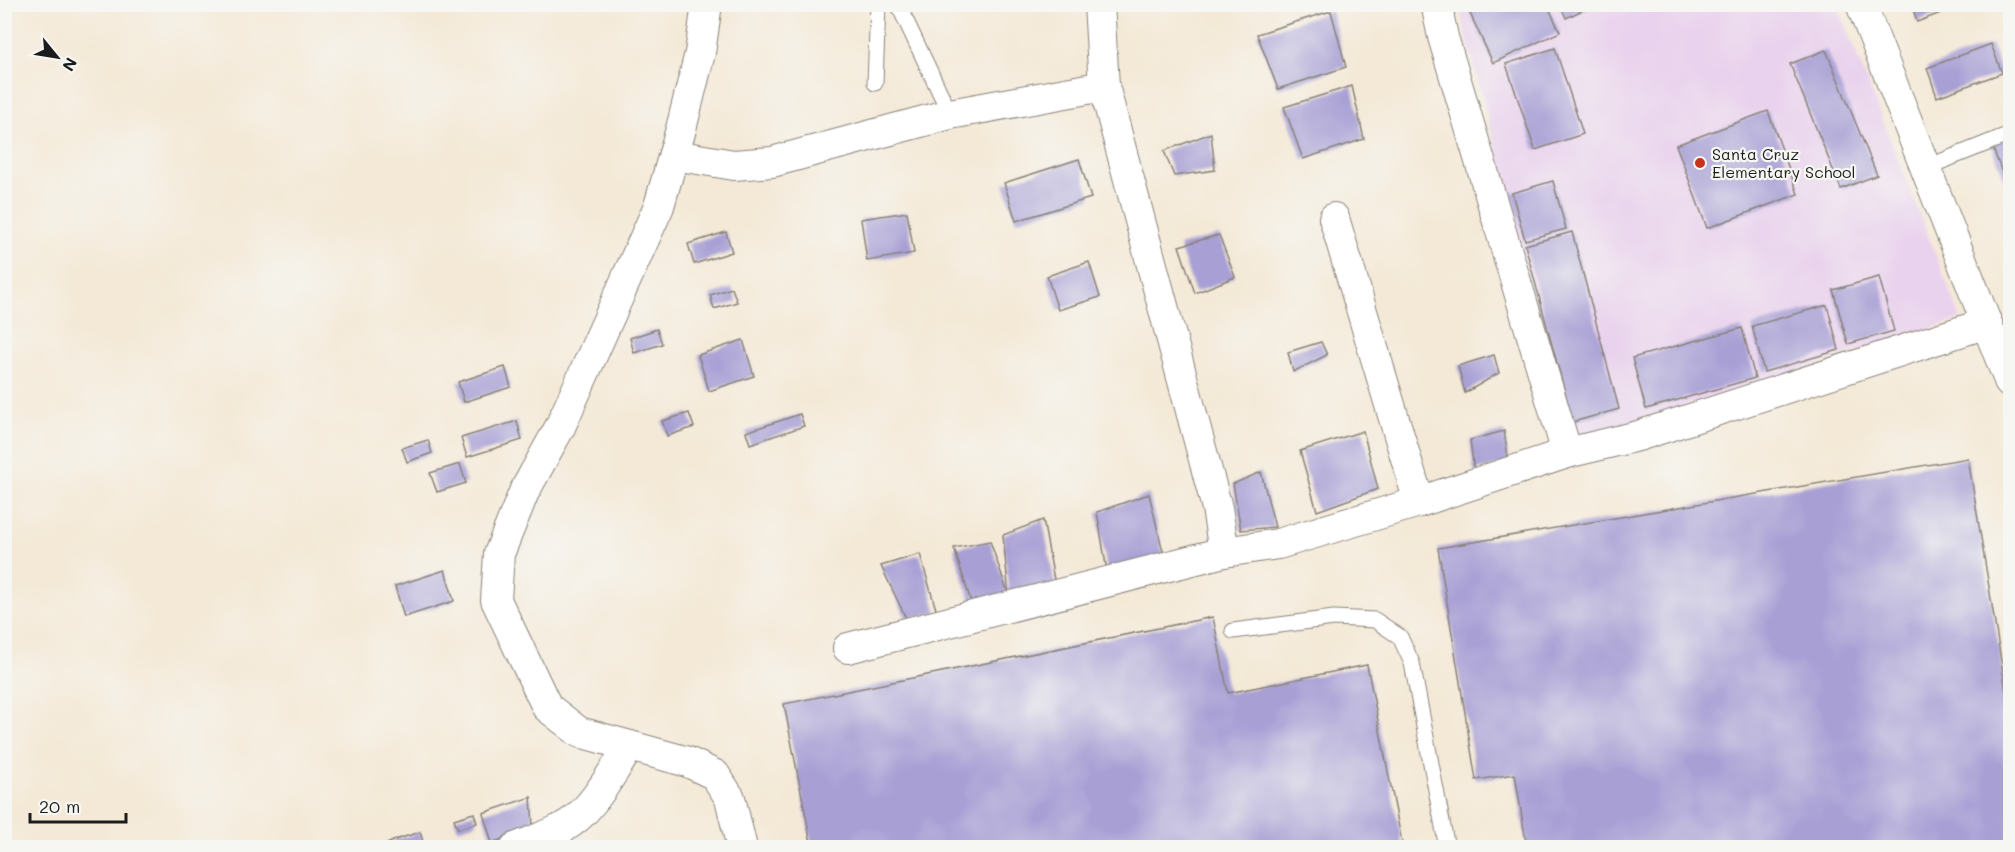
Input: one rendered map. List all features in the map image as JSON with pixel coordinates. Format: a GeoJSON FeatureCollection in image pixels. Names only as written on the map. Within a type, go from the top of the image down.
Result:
{"type":"FeatureCollection","features":[{"type":"Feature","properties":{"kind":"street"},"geometry":{"type":"LineString","coordinates":[[707,4],[700,53],[659,206],[560,427],[524,492],[499,554],[496,600],[547,707],[579,732],[688,762],[716,775],[730,798],[742,848]]}},
{"type":"Feature","properties":{"kind":"street"},"geometry":{"type":"LineString","coordinates":[[1099,4],[1104,86],[1217,508],[1224,552]]}},
{"type":"Feature","properties":{"kind":"street"},"geometry":{"type":"LineString","coordinates":[[1442,4],[1438,13],[1443,37],[1567,453]]}},
{"type":"Feature","properties":{"kind":"street"},"geometry":{"type":"LineString","coordinates":[[1861,4],[2010,383]]}},
{"type":"Feature","properties":{"kind":"street"},"geometry":{"type":"LineString","coordinates":[[674,155],[734,165],[772,162],[950,114],[1104,86]]}},
{"type":"Feature","properties":{"kind":"street"},"geometry":{"type":"LineString","coordinates":[[1334,218],[1419,502]]}},
{"type":"Feature","properties":{"kind":"street"},"geometry":{"type":"LineString","coordinates":[[848,648],[1224,552],[1278,544],[1419,502],[1567,453],[1638,436],[1987,323]]}},
{"type":"Feature","properties":{"kind":"street"},"geometry":{"type":"LineString","coordinates":[[515,848],[545,836],[577,818],[598,793],[630,746]]}},
{"type":"Feature","properties":{"kind":"lane"},"geometry":{"type":"LineString","coordinates":[[875,83],[878,4]]}},
{"type":"Feature","properties":{"kind":"lane"},"geometry":{"type":"LineString","coordinates":[[898,4],[950,114]]}},
{"type":"Feature","properties":{"kind":"lane"},"geometry":{"type":"LineString","coordinates":[[1925,168],[2010,134]]}},
{"type":"Feature","properties":{"kind":"lane"},"geometry":{"type":"LineString","coordinates":[[1233,631],[1334,618],[1375,620],[1400,637],[1412,663],[1447,848]]}},
{"type":"Feature","properties":{"kind":"shaded area","name":"Santa Cruz Elementary School"},"geometry":{"type":"Polygon","coordinates":[[[1463,4],[1837,5],[1961,319],[1572,441],[1459,7],[1463,4]]]}},
{"type":"Feature","properties":{"kind":"building"},"geometry":{"type":"Polygon","coordinates":[[[1472,4],[1547,4],[1560,32],[1493,63],[1467,7],[1472,4]]]}},
{"type":"Feature","properties":{"kind":"building"},"geometry":{"type":"Polygon","coordinates":[[[1560,4],[1595,4],[1566,18],[1560,4]]]}},
{"type":"Feature","properties":{"kind":"building"},"geometry":{"type":"Polygon","coordinates":[[[1934,4],[1962,5],[1917,22],[1914,12],[1934,4]]]}},
{"type":"Feature","properties":{"kind":"building"},"geometry":{"type":"Polygon","coordinates":[[[1331,11],[1346,67],[1278,89],[1257,34],[1331,11]]]}},
{"type":"Feature","properties":{"kind":"building"},"geometry":{"type":"Polygon","coordinates":[[[1991,44],[2002,73],[1937,97],[1927,68],[1991,44]]]}},
{"type":"Feature","properties":{"kind":"building"},"geometry":{"type":"Polygon","coordinates":[[[1555,48],[1583,134],[1535,150],[1506,64],[1555,48]]]}},
{"type":"Feature","properties":{"kind":"building"},"geometry":{"type":"Polygon","coordinates":[[[1826,50],[1877,175],[1841,189],[1790,64],[1826,50]]]}},
{"type":"Feature","properties":{"kind":"building"},"geometry":{"type":"Polygon","coordinates":[[[1352,86],[1364,139],[1303,159],[1284,107],[1352,86]]]}},
{"type":"Feature","properties":{"kind":"building"},"geometry":{"type":"Polygon","coordinates":[[[1768,111],[1798,194],[1707,228],[1676,145],[1768,111]]]}},
{"type":"Feature","properties":{"kind":"building"},"geometry":{"type":"Polygon","coordinates":[[[1211,133],[1215,170],[1174,176],[1164,151],[1211,133]]]}},
{"type":"Feature","properties":{"kind":"building"},"geometry":{"type":"Polygon","coordinates":[[[2010,136],[2010,194],[1991,143],[2010,136]]]}},
{"type":"Feature","properties":{"kind":"building"},"geometry":{"type":"Polygon","coordinates":[[[1079,159],[1091,198],[1016,221],[1004,183],[1079,159]]]}},
{"type":"Feature","properties":{"kind":"building"},"geometry":{"type":"Polygon","coordinates":[[[1553,181],[1566,229],[1525,240],[1512,193],[1553,181]]]}},
{"type":"Feature","properties":{"kind":"building"},"geometry":{"type":"Polygon","coordinates":[[[907,212],[914,253],[867,261],[861,219],[907,212]]]}},
{"type":"Feature","properties":{"kind":"building"},"geometry":{"type":"Polygon","coordinates":[[[726,232],[732,252],[694,264],[688,244],[726,232]]]}},
{"type":"Feature","properties":{"kind":"building"},"geometry":{"type":"Polygon","coordinates":[[[1572,232],[1619,409],[1573,422],[1525,245],[1572,232]]]}},
{"type":"Feature","properties":{"kind":"building"},"geometry":{"type":"Polygon","coordinates":[[[1219,235],[1235,277],[1195,293],[1179,246],[1219,235]]]}},
{"type":"Feature","properties":{"kind":"building"},"geometry":{"type":"Polygon","coordinates":[[[1089,262],[1100,297],[1058,310],[1047,276],[1089,262]]]}},
{"type":"Feature","properties":{"kind":"building"},"geometry":{"type":"Polygon","coordinates":[[[1879,277],[1894,331],[1848,344],[1833,290],[1879,277]]]}},
{"type":"Feature","properties":{"kind":"building"},"geometry":{"type":"Polygon","coordinates":[[[732,288],[737,302],[714,309],[710,295],[732,288]]]}},
{"type":"Feature","properties":{"kind":"building"},"geometry":{"type":"Polygon","coordinates":[[[1827,305],[1839,350],[1764,372],[1752,326],[1827,305]]]}},
{"type":"Feature","properties":{"kind":"building"},"geometry":{"type":"Polygon","coordinates":[[[1742,328],[1755,378],[1646,409],[1632,358],[1742,328]]]}},
{"type":"Feature","properties":{"kind":"building"},"geometry":{"type":"Polygon","coordinates":[[[657,329],[662,344],[634,353],[630,338],[657,329]]]}},
{"type":"Feature","properties":{"kind":"building"},"geometry":{"type":"Polygon","coordinates":[[[743,340],[754,376],[709,391],[698,355],[743,340]]]}},
{"type":"Feature","properties":{"kind":"building"},"geometry":{"type":"Polygon","coordinates":[[[1321,342],[1327,355],[1293,372],[1288,352],[1321,342]]]}},
{"type":"Feature","properties":{"kind":"building"},"geometry":{"type":"Polygon","coordinates":[[[1494,355],[1499,373],[1465,393],[1458,366],[1494,355]]]}},
{"type":"Feature","properties":{"kind":"building"},"geometry":{"type":"Polygon","coordinates":[[[505,367],[511,387],[464,402],[458,382],[505,367]]]}},
{"type":"Feature","properties":{"kind":"building"},"geometry":{"type":"Polygon","coordinates":[[[689,413],[694,427],[667,436],[662,421],[689,413]]]}},
{"type":"Feature","properties":{"kind":"building"},"geometry":{"type":"Polygon","coordinates":[[[800,414],[804,426],[750,444],[746,432],[800,414]]]}},
{"type":"Feature","properties":{"kind":"building"},"geometry":{"type":"Polygon","coordinates":[[[517,421],[522,440],[467,457],[461,438],[517,421]]]}},
{"type":"Feature","properties":{"kind":"building"},"geometry":{"type":"Polygon","coordinates":[[[1363,431],[1378,489],[1317,511],[1300,451],[1363,431]]]}},
{"type":"Feature","properties":{"kind":"building"},"geometry":{"type":"Polygon","coordinates":[[[1504,431],[1509,463],[1474,471],[1470,440],[1504,431]]]}},
{"type":"Feature","properties":{"kind":"building"},"geometry":{"type":"Polygon","coordinates":[[[428,440],[432,453],[407,462],[402,448],[428,440]]]}},
{"type":"Feature","properties":{"kind":"building"},"geometry":{"type":"Polygon","coordinates":[[[1968,458],[2010,716],[2010,848],[1527,848],[1515,774],[1476,780],[1438,548],[1968,458]]]}},
{"type":"Feature","properties":{"kind":"building"},"geometry":{"type":"Polygon","coordinates":[[[460,464],[466,483],[437,492],[430,473],[460,464]]]}},
{"type":"Feature","properties":{"kind":"building"},"geometry":{"type":"Polygon","coordinates":[[[1261,472],[1275,527],[1241,530],[1233,484],[1261,472]]]}},
{"type":"Feature","properties":{"kind":"building"},"geometry":{"type":"Polygon","coordinates":[[[1149,494],[1164,556],[1107,571],[1097,512],[1149,494]]]}},
{"type":"Feature","properties":{"kind":"building"},"geometry":{"type":"Polygon","coordinates":[[[1043,520],[1055,585],[972,605],[954,548],[990,541],[1009,596],[1003,535],[1043,520]]]}},
{"type":"Feature","properties":{"kind":"building"},"geometry":{"type":"Polygon","coordinates":[[[920,554],[937,613],[906,618],[881,566],[920,554]]]}},
{"type":"Feature","properties":{"kind":"building"},"geometry":{"type":"Polygon","coordinates":[[[445,570],[454,601],[404,617],[395,586],[445,570]]]}},
{"type":"Feature","properties":{"kind":"building"},"geometry":{"type":"Polygon","coordinates":[[[1213,617],[1228,693],[1367,665],[1403,848],[812,848],[784,704],[1213,617]]]}},
{"type":"Feature","properties":{"kind":"building"},"geometry":{"type":"Polygon","coordinates":[[[531,797],[533,827],[492,843],[483,813],[531,797]]]}},
{"type":"Feature","properties":{"kind":"building"},"geometry":{"type":"Polygon","coordinates":[[[474,813],[477,823],[458,829],[454,819],[474,813]]]}},
{"type":"Feature","properties":{"kind":"building"},"geometry":{"type":"Polygon","coordinates":[[[420,832],[425,848],[379,848],[395,840],[420,832]]]}},
{"type":"Feature","properties":{"kind":"place","name":"Santa Cruz Elementary School"},"geometry":{"type":"Point","coordinates":[1700,163]}}]}
